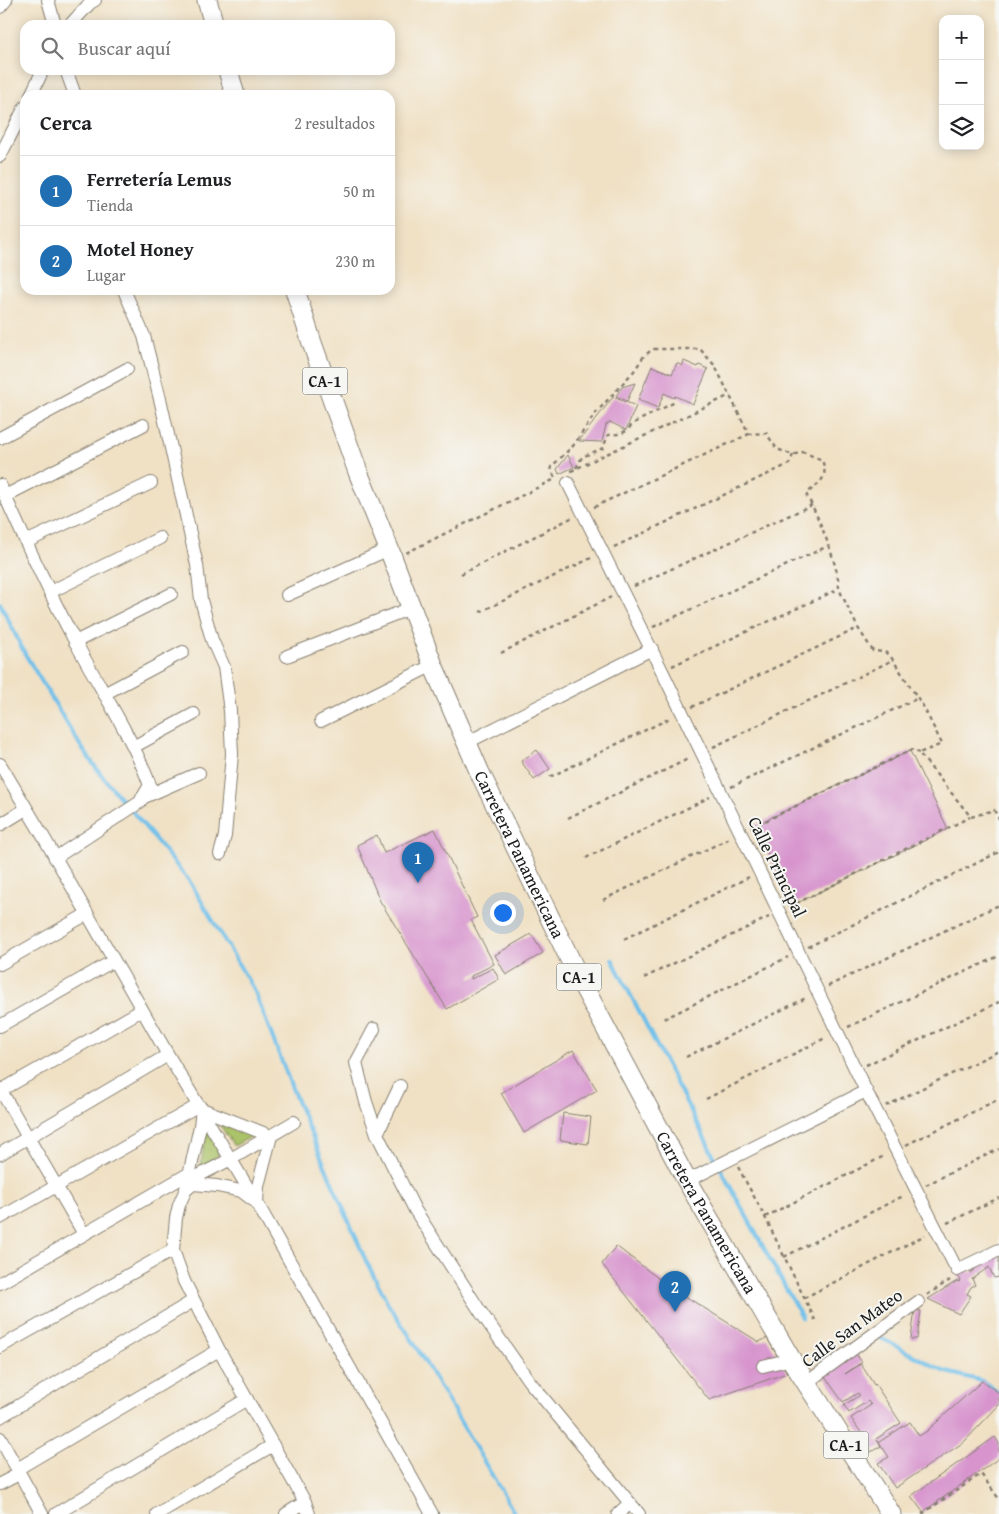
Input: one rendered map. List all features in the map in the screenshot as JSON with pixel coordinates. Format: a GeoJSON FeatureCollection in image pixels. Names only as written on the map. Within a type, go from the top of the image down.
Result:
{"type":"FeatureCollection","features":[{"type":"Feature","properties":{"kind":"highway"},"geometry":{"type":"LineString","coordinates":[[207,0],[213,20]]}},
{"type":"Feature","properties":{"kind":"highway"},"geometry":{"type":"LineString","coordinates":[[229,75],[234,90]]}},
{"type":"Feature","properties":{"kind":"highway","name":"Carretera Panamericana"},"geometry":{"type":"LineString","coordinates":[[297,295],[358,472],[433,665],[466,743],[579,978],[687,1180],[806,1384],[890,1514]]}},
{"type":"Feature","properties":{"kind":"street"},"geometry":{"type":"LineString","coordinates":[[0,7],[6,0]]}},
{"type":"Feature","properties":{"kind":"street"},"geometry":{"type":"LineString","coordinates":[[48,0],[54,20]]}},
{"type":"Feature","properties":{"kind":"street"},"geometry":{"type":"LineString","coordinates":[[75,20],[95,0]]}},
{"type":"Feature","properties":{"kind":"street"},"geometry":{"type":"LineString","coordinates":[[33,90],[41,75]]}},
{"type":"Feature","properties":{"kind":"street"},"geometry":{"type":"LineString","coordinates":[[68,75],[73,90]]}},
{"type":"Feature","properties":{"kind":"street"},"geometry":{"type":"LineString","coordinates":[[0,156],[20,117]]}},
{"type":"Feature","properties":{"kind":"street"},"geometry":{"type":"LineString","coordinates":[[126,295],[144,336],[197,565],[201,600],[212,640],[224,667],[230,711],[232,754],[225,836],[220,854]]}},
{"type":"Feature","properties":{"kind":"street"},"geometry":{"type":"LineString","coordinates":[[0,438],[127,369]]}},
{"type":"Feature","properties":{"kind":"street"},"geometry":{"type":"LineString","coordinates":[[141,800],[150,785],[140,761],[75,642],[2,490],[143,425]]}},
{"type":"Feature","properties":{"kind":"street","name":"Calle Principal"},"geometry":{"type":"LineString","coordinates":[[568,482],[652,649],[866,1091],[936,1229],[953,1271]]}},
{"type":"Feature","properties":{"kind":"street"},"geometry":{"type":"LineString","coordinates":[[26,542],[151,483]]}},
{"type":"Feature","properties":{"kind":"street"},"geometry":{"type":"LineString","coordinates":[[50,592],[160,538]]}},
{"type":"Feature","properties":{"kind":"street"},"geometry":{"type":"LineString","coordinates":[[287,595],[391,554]]}},
{"type":"Feature","properties":{"kind":"street"},"geometry":{"type":"LineString","coordinates":[[75,642],[171,594]]}},
{"type":"Feature","properties":{"kind":"street"},"geometry":{"type":"LineString","coordinates":[[287,656],[411,608]]}},
{"type":"Feature","properties":{"kind":"street"},"geometry":{"type":"LineString","coordinates":[[466,743],[652,649]]}},
{"type":"Feature","properties":{"kind":"street"},"geometry":{"type":"LineString","coordinates":[[104,694],[183,652]]}},
{"type":"Feature","properties":{"kind":"street"},"geometry":{"type":"LineString","coordinates":[[321,721],[433,665]]}},
{"type":"Feature","properties":{"kind":"street"},"geometry":{"type":"LineString","coordinates":[[133,747],[194,714]]}},
{"type":"Feature","properties":{"kind":"street"},"geometry":{"type":"LineString","coordinates":[[0,764],[168,1055],[257,1203],[432,1514]]}},
{"type":"Feature","properties":{"kind":"street"},"geometry":{"type":"LineString","coordinates":[[55,858],[141,800],[199,773]]}},
{"type":"Feature","properties":{"kind":"street"},"geometry":{"type":"LineString","coordinates":[[0,824],[26,809]]}},
{"type":"Feature","properties":{"kind":"street"},"geometry":{"type":"LineString","coordinates":[[0,964],[87,914]]}},
{"type":"Feature","properties":{"kind":"street"},"geometry":{"type":"LineString","coordinates":[[0,1026],[114,961]]}},
{"type":"Feature","properties":{"kind":"street"},"geometry":{"type":"LineString","coordinates":[[84,1234],[0,1090],[142,1010]]}},
{"type":"Feature","properties":{"kind":"street"},"geometry":{"type":"LineString","coordinates":[[374,1029],[356,1063],[377,1134],[415,1210],[480,1311],[529,1381],[639,1514]]}},
{"type":"Feature","properties":{"kind":"street"},"geometry":{"type":"LineString","coordinates":[[0,1154],[168,1055]]}},
{"type":"Feature","properties":{"kind":"street"},"geometry":{"type":"LineString","coordinates":[[377,1134],[400,1086]]}},
{"type":"Feature","properties":{"kind":"street"},"geometry":{"type":"LineString","coordinates":[[687,1180],[866,1091]]}},
{"type":"Feature","properties":{"kind":"street"},"geometry":{"type":"LineString","coordinates":[[200,1107],[271,1136]]}},
{"type":"Feature","properties":{"kind":"street"},"geometry":{"type":"LineString","coordinates":[[186,1189],[200,1126],[200,1107]]}},
{"type":"Feature","properties":{"kind":"street"},"geometry":{"type":"LineString","coordinates":[[0,1218],[200,1107]]}},
{"type":"Feature","properties":{"kind":"street"},"geometry":{"type":"LineString","coordinates":[[286,1514],[307,1508],[193,1301],[176,1262],[173,1250],[178,1205],[186,1189],[196,1177],[294,1122]]}},
{"type":"Feature","properties":{"kind":"street"},"geometry":{"type":"LineString","coordinates":[[257,1203],[258,1186],[271,1136]]}},
{"type":"Feature","properties":{"kind":"street"},"geometry":{"type":"LineString","coordinates":[[0,1283],[190,1172]]}},
{"type":"Feature","properties":{"kind":"street"},"geometry":{"type":"LineString","coordinates":[[186,1189],[193,1184],[230,1188],[241,1191],[257,1203]]}},
{"type":"Feature","properties":{"kind":"street"},"geometry":{"type":"LineString","coordinates":[[0,1347],[173,1250]]}},
{"type":"Feature","properties":{"kind":"street"},"geometry":{"type":"LineString","coordinates":[[953,1271],[999,1250]]}},
{"type":"Feature","properties":{"kind":"street"},"geometry":{"type":"LineString","coordinates":[[0,1417],[193,1301]]}},
{"type":"Feature","properties":{"kind":"street","name":"Calle San Mateo"},"geometry":{"type":"LineString","coordinates":[[806,1384],[918,1302]]}},
{"type":"Feature","properties":{"kind":"street"},"geometry":{"type":"LineString","coordinates":[[0,1484],[18,1471],[219,1350]]}},
{"type":"Feature","properties":{"kind":"street"},"geometry":{"type":"LineString","coordinates":[[763,1366],[791,1359]]}},
{"type":"Feature","properties":{"kind":"street"},"geometry":{"type":"LineString","coordinates":[[56,1514],[247,1400]]}},
{"type":"Feature","properties":{"kind":"street"},"geometry":{"type":"LineString","coordinates":[[0,1438],[42,1514]]}},
{"type":"Feature","properties":{"kind":"street"},"geometry":{"type":"LineString","coordinates":[[157,1514],[273,1445]]}},
{"type":"Feature","properties":{"kind":"street"},"geometry":{"type":"LineString","coordinates":[[618,1514],[630,1503]]}},
{"type":"Feature","properties":{"kind":"path"},"geometry":{"type":"LineString","coordinates":[[391,554],[555,479],[552,467],[573,446],[595,414],[634,371],[644,356],[653,349],[700,349],[715,366],[750,434]]}},
{"type":"Feature","properties":{"kind":"path"},"geometry":{"type":"LineString","coordinates":[[568,482],[568,472],[730,395]]}},
{"type":"Feature","properties":{"kind":"path"},"geometry":{"type":"LineString","coordinates":[[576,468],[582,457],[603,448],[608,434],[618,434],[627,431],[632,424],[675,402]]}},
{"type":"Feature","properties":{"kind":"path"},"geometry":{"type":"LineString","coordinates":[[460,574],[582,512],[750,434],[766,433],[777,449],[793,455],[803,452],[822,460],[825,469],[824,479],[806,494],[828,546],[839,582],[839,589],[858,628],[873,651],[885,652],[892,660],[918,698],[942,744],[919,754]]}},
{"type":"Feature","properties":{"kind":"path"},"geometry":{"type":"LineString","coordinates":[[480,612],[789,464],[793,455]]}},
{"type":"Feature","properties":{"kind":"path"},"geometry":{"type":"LineString","coordinates":[[501,653],[622,591],[812,505]]}},
{"type":"Feature","properties":{"kind":"path"},"geometry":{"type":"LineString","coordinates":[[642,631],[828,546]]}},
{"type":"Feature","properties":{"kind":"path"},"geometry":{"type":"LineString","coordinates":[[662,671],[839,589]]}},
{"type":"Feature","properties":{"kind":"path"},"geometry":{"type":"LineString","coordinates":[[550,777],[858,628]]}},
{"type":"Feature","properties":{"kind":"path"},"geometry":{"type":"LineString","coordinates":[[568,818],[892,660]]}},
{"type":"Feature","properties":{"kind":"path"},"geometry":{"type":"LineString","coordinates":[[586,858],[918,698]]}},
{"type":"Feature","properties":{"kind":"path"},"geometry":{"type":"LineString","coordinates":[[604,900],[914,749],[970,817]]}},
{"type":"Feature","properties":{"kind":"path"},"geometry":{"type":"LineString","coordinates":[[644,978],[970,817],[994,810],[999,819]]}},
{"type":"Feature","properties":{"kind":"path"},"geometry":{"type":"LineString","coordinates":[[664,1019],[999,852]]}},
{"type":"Feature","properties":{"kind":"path"},"geometry":{"type":"LineString","coordinates":[[624,939],[760,872]]}},
{"type":"Feature","properties":{"kind":"path"},"geometry":{"type":"LineString","coordinates":[[686,1057],[999,905]]}},
{"type":"Feature","properties":{"kind":"path"},"geometry":{"type":"LineString","coordinates":[[706,1099],[837,1032],[999,956]]}},
{"type":"Feature","properties":{"kind":"path"},"geometry":{"type":"LineString","coordinates":[[856,1070],[999,1002]]}},
{"type":"Feature","properties":{"kind":"path"},"geometry":{"type":"LineString","coordinates":[[876,1111],[999,1051]]}},
{"type":"Feature","properties":{"kind":"path"},"geometry":{"type":"LineString","coordinates":[[765,1217],[999,1099]]}},
{"type":"Feature","properties":{"kind":"path"},"geometry":{"type":"LineString","coordinates":[[784,1257],[999,1149]]}},
{"type":"Feature","properties":{"kind":"path"},"geometry":{"type":"LineString","coordinates":[[732,1157],[765,1217],[815,1320]]}},
{"type":"Feature","properties":{"kind":"path"},"geometry":{"type":"LineString","coordinates":[[804,1298],[999,1198]]}},
{"type":"Feature","properties":{"kind":"path"},"geometry":{"type":"LineString","coordinates":[[918,1302],[950,1280],[953,1271]]}},
{"type":"Feature","properties":{"kind":"path"},"geometry":{"type":"LineString","coordinates":[[922,1514],[981,1474],[999,1498]]}},
{"type":"Feature","properties":{"kind":"green space"},"geometry":{"type":"Polygon","coordinates":[[[218,1122],[256,1134],[234,1146],[218,1122]]]}},
{"type":"Feature","properties":{"kind":"green space"},"geometry":{"type":"Polygon","coordinates":[[[207,1128],[220,1154],[200,1168],[207,1128]]]}},
{"type":"Feature","properties":{"kind":"building"},"geometry":{"type":"Polygon","coordinates":[[[684,361],[708,369],[693,404],[664,393],[658,408],[638,400],[652,366],[672,374],[677,363],[682,366],[684,361]]]}},
{"type":"Feature","properties":{"kind":"building"},"geometry":{"type":"Polygon","coordinates":[[[635,383],[627,401],[616,396],[622,387],[635,383]]]}},
{"type":"Feature","properties":{"kind":"building"},"geometry":{"type":"Polygon","coordinates":[[[613,397],[636,406],[626,430],[610,422],[606,425],[602,442],[579,441],[613,397]]]}},
{"type":"Feature","properties":{"kind":"building"},"geometry":{"type":"Polygon","coordinates":[[[568,455],[574,467],[559,474],[557,469],[568,455]]]}},
{"type":"Feature","properties":{"kind":"building"},"geometry":{"type":"Polygon","coordinates":[[[537,750],[550,769],[534,780],[521,761],[537,750]]]}},
{"type":"Feature","properties":{"kind":"building"},"geometry":{"type":"Polygon","coordinates":[[[910,751],[948,829],[793,905],[754,826],[910,751]]]}},
{"type":"Feature","properties":{"kind":"building"},"geometry":{"type":"Polygon","coordinates":[[[435,829],[477,917],[471,920],[494,964],[471,976],[471,979],[493,968],[499,979],[447,1009],[380,901],[357,845],[377,835],[384,853],[435,829]]]}},
{"type":"Feature","properties":{"kind":"building"},"geometry":{"type":"Polygon","coordinates":[[[531,934],[543,953],[506,975],[495,955],[531,934]]]}},
{"type":"Feature","properties":{"kind":"building"},"geometry":{"type":"Polygon","coordinates":[[[573,1050],[597,1090],[524,1133],[501,1093],[573,1050]]]}},
{"type":"Feature","properties":{"kind":"building"},"geometry":{"type":"Polygon","coordinates":[[[563,1113],[591,1117],[588,1144],[560,1140],[563,1113]]]}},
{"type":"Feature","properties":{"kind":"building"},"geometry":{"type":"Polygon","coordinates":[[[616,1246],[667,1285],[759,1342],[767,1338],[787,1373],[709,1400],[602,1264],[616,1246]]]}},
{"type":"Feature","properties":{"kind":"building"},"geometry":{"type":"Polygon","coordinates":[[[999,1254],[999,1277],[994,1278],[989,1267],[972,1279],[975,1285],[971,1287],[967,1294],[971,1296],[959,1314],[928,1299],[957,1281],[959,1282],[961,1280],[956,1274],[966,1268],[970,1273],[986,1260],[999,1254]]]}},
{"type":"Feature","properties":{"kind":"building"},"geometry":{"type":"Polygon","coordinates":[[[915,1310],[921,1311],[917,1339],[911,1339],[915,1310]]]}},
{"type":"Feature","properties":{"kind":"building"},"geometry":{"type":"Polygon","coordinates":[[[855,1353],[862,1362],[845,1374],[861,1364],[901,1423],[876,1439],[881,1446],[871,1452],[867,1446],[869,1444],[851,1418],[871,1405],[868,1401],[849,1413],[844,1405],[860,1395],[858,1393],[843,1402],[823,1374],[855,1353]]]}},
{"type":"Feature","properties":{"kind":"building"},"geometry":{"type":"Polygon","coordinates":[[[982,1381],[999,1393],[999,1405],[964,1442],[895,1488],[878,1463],[889,1457],[879,1442],[910,1422],[919,1436],[982,1381]]]}},
{"type":"Feature","properties":{"kind":"building"},"geometry":{"type":"Polygon","coordinates":[[[995,1437],[999,1443],[999,1458],[923,1512],[911,1496],[995,1437]]]}},
{"type":"Feature","properties":{"kind":"waterway"},"geometry":{"type":"LineString","coordinates":[[0,603],[25,654],[80,745],[127,806]]}},
{"type":"Feature","properties":{"kind":"waterway"},"geometry":{"type":"LineString","coordinates":[[132,811],[190,882],[255,992],[297,1101],[366,1261],[390,1307],[409,1335],[515,1514]]}},
{"type":"Feature","properties":{"kind":"waterway"},"geometry":{"type":"LineString","coordinates":[[612,959],[718,1164],[802,1318]]}},
{"type":"Feature","properties":{"kind":"waterway"},"geometry":{"type":"LineString","coordinates":[[875,1335],[943,1371],[982,1381],[999,1393]]}},
{"type":"Feature","properties":{"kind":"place","name":"Ferretería Lemus"},"geometry":{"type":"Point","coordinates":[418,883]}},
{"type":"Feature","properties":{"kind":"place","name":"Motel Honey"},"geometry":{"type":"Point","coordinates":[675,1312]}}]}
